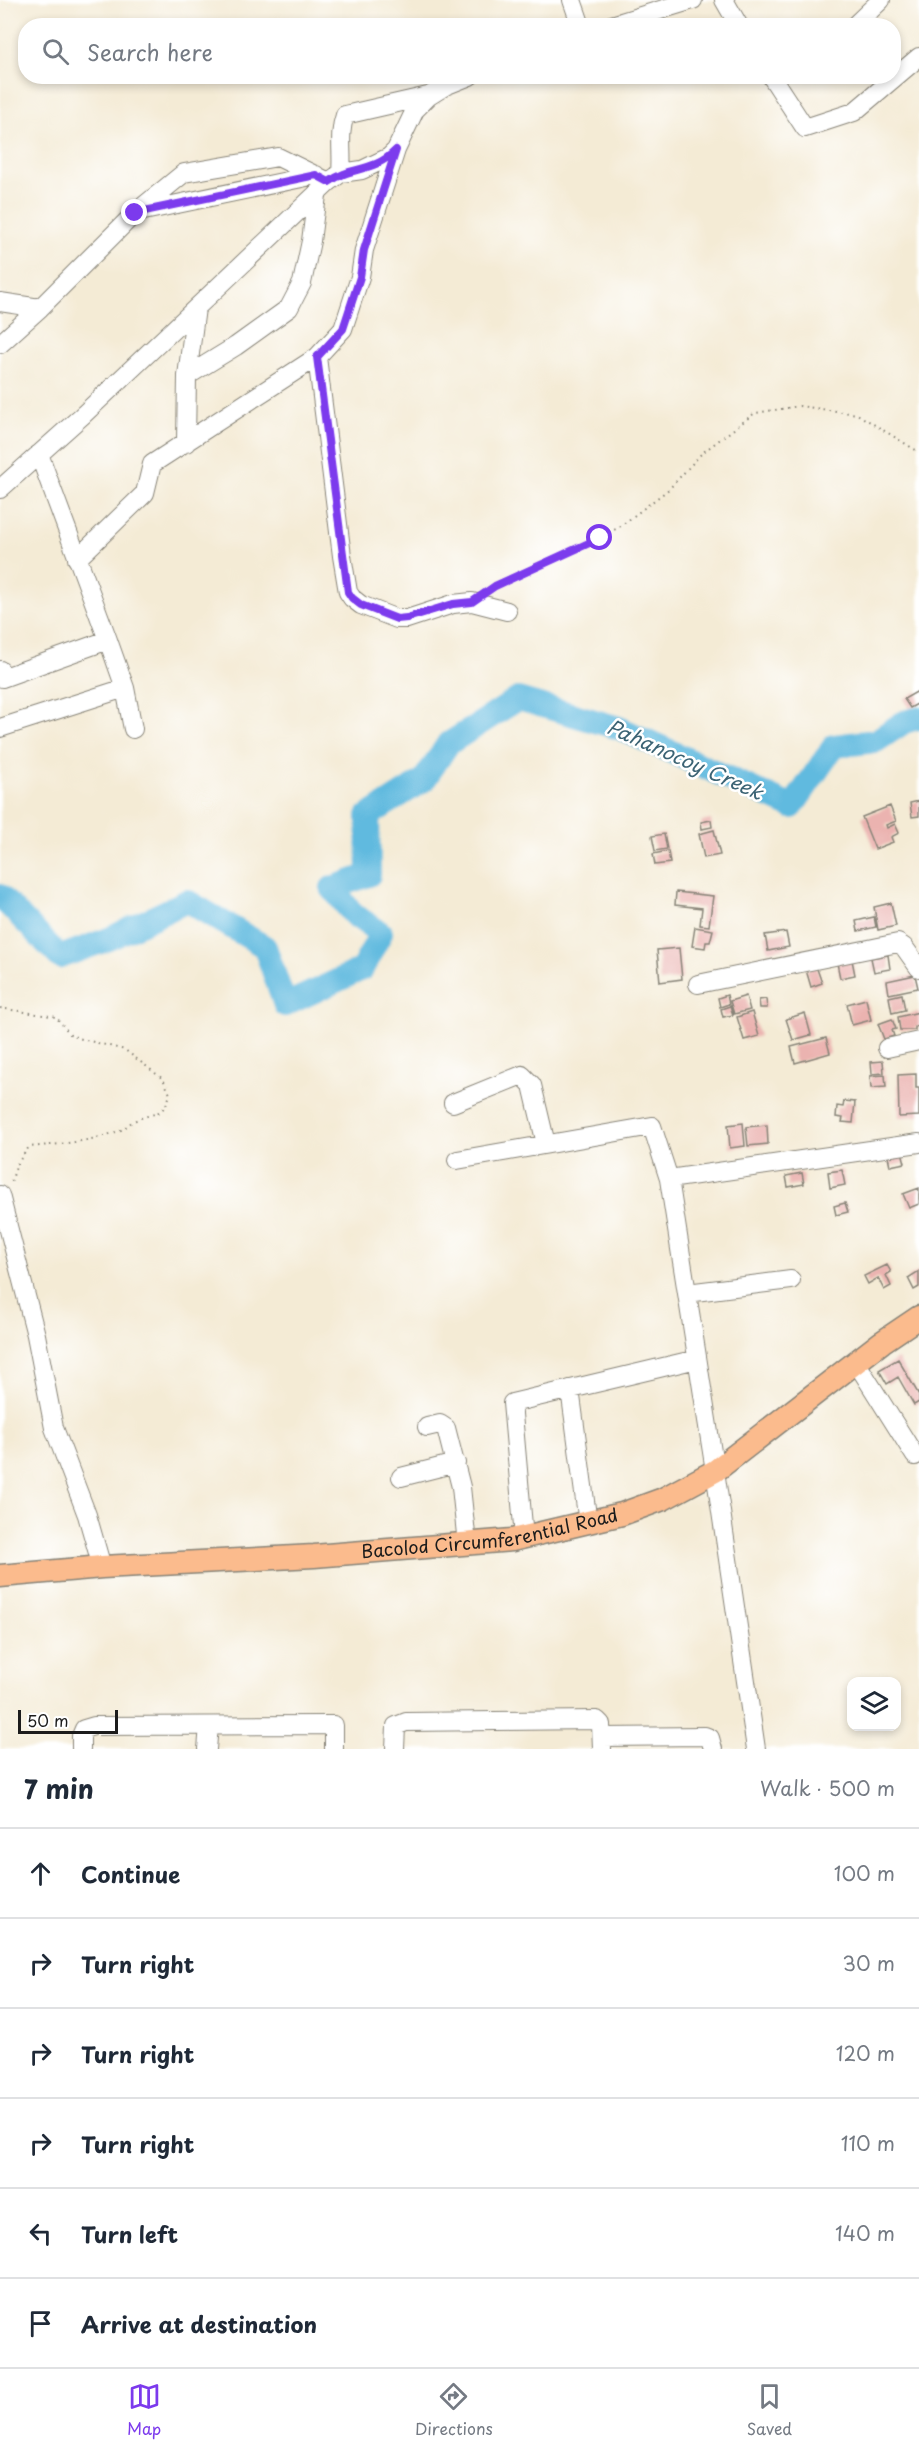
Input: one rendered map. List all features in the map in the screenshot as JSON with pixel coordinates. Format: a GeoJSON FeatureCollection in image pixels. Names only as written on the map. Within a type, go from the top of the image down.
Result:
{"type":"FeatureCollection","features":[{"type":"Feature","properties":{"kind":"main road","name":"Bacolod Circumferential Road"},"geometry":{"type":"LineString","coordinates":[[0,1576],[102,1567],[314,1556],[466,1544],[524,1538],[588,1523],[663,1499],[715,1471],[856,1362],[919,1317]]}},
{"type":"Feature","properties":{"kind":"street"},"geometry":{"type":"LineString","coordinates":[[572,0],[578,18]]}},
{"type":"Feature","properties":{"kind":"street"},"geometry":{"type":"LineString","coordinates":[[627,18],[659,5],[693,0]]}},
{"type":"Feature","properties":{"kind":"street"},"geometry":{"type":"LineString","coordinates":[[723,0],[734,18]]}},
{"type":"Feature","properties":{"kind":"street"},"geometry":{"type":"LineString","coordinates":[[862,18],[881,0]]}},
{"type":"Feature","properties":{"kind":"street"},"geometry":{"type":"LineString","coordinates":[[901,72],[919,57]]}},
{"type":"Feature","properties":{"kind":"street"},"geometry":{"type":"LineString","coordinates":[[77,559],[145,493],[152,464],[317,357],[343,329],[360,277],[364,250],[396,150],[415,110],[429,96],[450,84]]}},
{"type":"Feature","properties":{"kind":"street"},"geometry":{"type":"LineString","coordinates":[[776,84],[805,128],[854,112],[887,84]]}},
{"type":"Feature","properties":{"kind":"street"},"geometry":{"type":"LineString","coordinates":[[0,489],[196,308],[326,181],[343,153],[339,131],[345,116],[429,96]]}},
{"type":"Feature","properties":{"kind":"street"},"geometry":{"type":"LineString","coordinates":[[135,213],[326,181],[379,164],[396,150]]}},
{"type":"Feature","properties":{"kind":"street"},"geometry":{"type":"LineString","coordinates":[[0,344],[40,308],[135,213],[184,173],[272,156],[285,159],[326,181]]}},
{"type":"Feature","properties":{"kind":"street"},"geometry":{"type":"LineString","coordinates":[[187,376],[236,346],[289,308],[302,283],[326,181]]}},
{"type":"Feature","properties":{"kind":"street"},"geometry":{"type":"LineString","coordinates":[[0,302],[40,308]]}},
{"type":"Feature","properties":{"kind":"street"},"geometry":{"type":"LineString","coordinates":[[186,443],[187,376],[196,308]]}},
{"type":"Feature","properties":{"kind":"street"},"geometry":{"type":"LineString","coordinates":[[317,357],[342,556],[348,592],[352,598],[361,605],[397,619],[453,604],[472,602],[507,611]]}},
{"type":"Feature","properties":{"kind":"street"},"geometry":{"type":"LineString","coordinates":[[39,454],[125,688],[133,729]]}},
{"type":"Feature","properties":{"kind":"street"},"geometry":{"type":"LineString","coordinates":[[0,670],[2,678],[108,640]]}},
{"type":"Feature","properties":{"kind":"street"},"geometry":{"type":"LineString","coordinates":[[0,728],[125,688]]}},
{"type":"Feature","properties":{"kind":"street"},"geometry":{"type":"LineString","coordinates":[[698,984],[898,943],[904,947],[919,968]]}},
{"type":"Feature","properties":{"kind":"street"},"geometry":{"type":"LineString","coordinates":[[887,1048],[919,1041]]}},
{"type":"Feature","properties":{"kind":"street"},"geometry":{"type":"LineString","coordinates":[[453,1103],[522,1075],[532,1085],[546,1144]]}},
{"type":"Feature","properties":{"kind":"street"},"geometry":{"type":"LineString","coordinates":[[457,1160],[652,1126],[669,1179],[756,1749]]}},
{"type":"Feature","properties":{"kind":"street"},"geometry":{"type":"LineString","coordinates":[[669,1179],[919,1143]]}},
{"type":"Feature","properties":{"kind":"street"},"geometry":{"type":"LineString","coordinates":[[2,1202],[36,1335],[54,1428],[87,1515],[102,1567]]}},
{"type":"Feature","properties":{"kind":"street"},"geometry":{"type":"LineString","coordinates":[[687,1293],[790,1280]]}},
{"type":"Feature","properties":{"kind":"street"},"geometry":{"type":"LineString","coordinates":[[524,1538],[512,1403],[697,1359]]}},
{"type":"Feature","properties":{"kind":"street"},"geometry":{"type":"LineString","coordinates":[[856,1362],[915,1456]]}},
{"type":"Feature","properties":{"kind":"street"},"geometry":{"type":"LineString","coordinates":[[570,1389],[588,1523]]}},
{"type":"Feature","properties":{"kind":"street"},"geometry":{"type":"LineString","coordinates":[[427,1426],[440,1424],[447,1428],[462,1487],[466,1544]]}},
{"type":"Feature","properties":{"kind":"street"},"geometry":{"type":"LineString","coordinates":[[401,1477],[456,1463]]}},
{"type":"Feature","properties":{"kind":"street"},"geometry":{"type":"LineString","coordinates":[[395,1749],[396,1726],[406,1722],[597,1720],[601,1724],[602,1743],[705,1736],[710,1738],[713,1749]]}},
{"type":"Feature","properties":{"kind":"street"},"geometry":{"type":"LineString","coordinates":[[81,1749],[81,1736],[84,1729],[94,1726],[334,1725],[334,1749]]}},
{"type":"Feature","properties":{"kind":"street"},"geometry":{"type":"LineString","coordinates":[[207,1749],[209,1726]]}},
{"type":"Feature","properties":{"kind":"path"},"geometry":{"type":"LineString","coordinates":[[472,602],[495,586],[565,555],[618,528],[669,489],[702,453],[755,413],[800,406],[857,414],[919,452]]}},
{"type":"Feature","properties":{"kind":"path"},"geometry":{"type":"LineString","coordinates":[[0,1008],[56,1017],[70,1034],[78,1038],[125,1050],[163,1079],[170,1094],[167,1105],[157,1114],[138,1119],[117,1131],[84,1142],[29,1147],[17,1164],[2,1202]]}},
{"type":"Feature","properties":{"kind":"building"},"geometry":{"type":"Polygon","coordinates":[[[918,691],[919,703],[910,708],[904,699],[918,691]]]}},
{"type":"Feature","properties":{"kind":"building"},"geometry":{"type":"Polygon","coordinates":[[[919,801],[919,816],[912,817],[910,803],[919,801]]]}},
{"type":"Feature","properties":{"kind":"building"},"geometry":{"type":"Polygon","coordinates":[[[890,806],[896,821],[886,825],[887,828],[895,824],[899,833],[891,837],[893,842],[875,849],[862,817],[890,806]]]}},
{"type":"Feature","properties":{"kind":"building"},"geometry":{"type":"Polygon","coordinates":[[[711,820],[712,827],[702,829],[701,822],[711,820]]]}},
{"type":"Feature","properties":{"kind":"building"},"geometry":{"type":"Polygon","coordinates":[[[714,830],[720,855],[704,858],[699,834],[714,830]]]}},
{"type":"Feature","properties":{"kind":"building"},"geometry":{"type":"Polygon","coordinates":[[[664,834],[667,849],[655,851],[652,836],[664,834]]]}},
{"type":"Feature","properties":{"kind":"building"},"geometry":{"type":"Polygon","coordinates":[[[668,851],[670,863],[655,865],[653,854],[668,851]]]}},
{"type":"Feature","properties":{"kind":"building"},"geometry":{"type":"Polygon","coordinates":[[[676,892],[713,896],[709,926],[700,925],[702,908],[675,905],[676,892]]]}},
{"type":"Feature","properties":{"kind":"building"},"geometry":{"type":"Polygon","coordinates":[[[891,903],[896,926],[878,930],[874,907],[891,903]]]}},
{"type":"Feature","properties":{"kind":"building"},"geometry":{"type":"Polygon","coordinates":[[[874,917],[876,927],[858,931],[856,921],[874,917]]]}},
{"type":"Feature","properties":{"kind":"building"},"geometry":{"type":"Polygon","coordinates":[[[695,927],[713,930],[710,942],[706,942],[705,948],[692,946],[695,927]]]}},
{"type":"Feature","properties":{"kind":"building"},"geometry":{"type":"Polygon","coordinates":[[[786,932],[789,947],[768,951],[765,935],[786,932]]]}},
{"type":"Feature","properties":{"kind":"building"},"geometry":{"type":"Polygon","coordinates":[[[679,948],[682,979],[660,982],[657,950],[679,948]]]}},
{"type":"Feature","properties":{"kind":"building"},"geometry":{"type":"Polygon","coordinates":[[[888,955],[890,969],[874,972],[871,958],[888,955]]]}},
{"type":"Feature","properties":{"kind":"building"},"geometry":{"type":"Polygon","coordinates":[[[852,960],[855,975],[840,978],[837,963],[852,960]]]}},
{"type":"Feature","properties":{"kind":"building"},"geometry":{"type":"Polygon","coordinates":[[[816,966],[822,983],[811,987],[806,970],[816,966]]]}},
{"type":"Feature","properties":{"kind":"building"},"geometry":{"type":"Polygon","coordinates":[[[915,975],[918,988],[889,994],[887,981],[915,975]]]}},
{"type":"Feature","properties":{"kind":"building"},"geometry":{"type":"Polygon","coordinates":[[[902,994],[905,1010],[892,1013],[889,997],[902,994]]]}},
{"type":"Feature","properties":{"kind":"building"},"geometry":{"type":"Polygon","coordinates":[[[727,995],[729,1004],[720,1007],[718,998],[727,995]]]}},
{"type":"Feature","properties":{"kind":"building"},"geometry":{"type":"Polygon","coordinates":[[[746,996],[750,1010],[734,1014],[730,1001],[746,996]]]}},
{"type":"Feature","properties":{"kind":"building"},"geometry":{"type":"Polygon","coordinates":[[[766,999],[767,1008],[760,1008],[759,1000],[766,999]]]}},
{"type":"Feature","properties":{"kind":"building"},"geometry":{"type":"Polygon","coordinates":[[[866,999],[871,1020],[852,1025],[847,1004],[866,999]]]}},
{"type":"Feature","properties":{"kind":"building"},"geometry":{"type":"Polygon","coordinates":[[[730,1006],[733,1015],[723,1017],[721,1009],[730,1006]]]}},
{"type":"Feature","properties":{"kind":"building"},"geometry":{"type":"Polygon","coordinates":[[[752,1012],[759,1036],[744,1040],[737,1017],[752,1012]]]}},
{"type":"Feature","properties":{"kind":"building"},"geometry":{"type":"Polygon","coordinates":[[[919,1012],[919,1026],[915,1027],[915,1030],[900,1030],[898,1017],[919,1012]]]}},
{"type":"Feature","properties":{"kind":"building"},"geometry":{"type":"Polygon","coordinates":[[[805,1013],[811,1035],[793,1040],[786,1019],[805,1013]]]}},
{"type":"Feature","properties":{"kind":"building"},"geometry":{"type":"Polygon","coordinates":[[[892,1019],[896,1029],[892,1030],[894,1036],[884,1039],[878,1024],[892,1019]]]}},
{"type":"Feature","properties":{"kind":"building"},"geometry":{"type":"Polygon","coordinates":[[[826,1038],[830,1053],[795,1063],[791,1047],[826,1038]]]}},
{"type":"Feature","properties":{"kind":"building"},"geometry":{"type":"Polygon","coordinates":[[[883,1061],[884,1073],[872,1074],[871,1062],[883,1061]]]}},
{"type":"Feature","properties":{"kind":"building"},"geometry":{"type":"Polygon","coordinates":[[[916,1074],[916,1088],[919,1088],[919,1116],[899,1117],[898,1075],[916,1074]]]}},
{"type":"Feature","properties":{"kind":"building"},"geometry":{"type":"Polygon","coordinates":[[[885,1075],[886,1087],[871,1088],[870,1076],[885,1075]]]}},
{"type":"Feature","properties":{"kind":"building"},"geometry":{"type":"Polygon","coordinates":[[[844,1101],[855,1102],[853,1123],[842,1122],[843,1118],[836,1117],[837,1106],[843,1107],[844,1101]]]}},
{"type":"Feature","properties":{"kind":"building"},"geometry":{"type":"Polygon","coordinates":[[[743,1123],[745,1146],[730,1148],[728,1125],[743,1123]]]}},
{"type":"Feature","properties":{"kind":"building"},"geometry":{"type":"Polygon","coordinates":[[[767,1125],[768,1144],[748,1146],[746,1127],[767,1125]]]}},
{"type":"Feature","properties":{"kind":"building"},"geometry":{"type":"Polygon","coordinates":[[[901,1148],[905,1163],[890,1166],[887,1151],[901,1148]]]}},
{"type":"Feature","properties":{"kind":"building"},"geometry":{"type":"Polygon","coordinates":[[[842,1170],[845,1185],[830,1188],[828,1172],[842,1170]]]}},
{"type":"Feature","properties":{"kind":"building"},"geometry":{"type":"Polygon","coordinates":[[[802,1173],[804,1184],[788,1187],[786,1176],[802,1173]]]}},
{"type":"Feature","properties":{"kind":"building"},"geometry":{"type":"Polygon","coordinates":[[[919,1188],[919,1204],[909,1208],[903,1194],[919,1188]]]}},
{"type":"Feature","properties":{"kind":"building"},"geometry":{"type":"Polygon","coordinates":[[[845,1203],[848,1212],[836,1215],[834,1206],[845,1203]]]}},
{"type":"Feature","properties":{"kind":"building"},"geometry":{"type":"Polygon","coordinates":[[[887,1265],[891,1272],[886,1275],[891,1286],[884,1290],[878,1278],[868,1284],[864,1276],[887,1265]]]}},
{"type":"Feature","properties":{"kind":"building"},"geometry":{"type":"Polygon","coordinates":[[[919,1271],[919,1287],[914,1290],[908,1278],[919,1271]]]}},
{"type":"Feature","properties":{"kind":"building"},"geometry":{"type":"Polygon","coordinates":[[[898,1359],[919,1395],[919,1402],[914,1405],[898,1377],[887,1384],[879,1370],[898,1359]]]}},
{"type":"Feature","properties":{"kind":"waterway","name":"Pahanocoy Creek"},"geometry":{"type":"LineString","coordinates":[[0,896],[60,957],[109,939],[187,901],[265,947],[285,1005],[362,969],[381,933],[354,915],[332,888],[369,875],[368,816],[424,780],[448,744],[518,699],[619,728],[792,807],[834,746],[876,741],[904,722],[919,718]]}},
{"type":"Feature","properties":{"kind":"route"},"geometry":{"type":"LineString","coordinates":[[135,213],[316,175],[329,182],[341,173],[362,170],[379,164],[396,150],[364,250],[360,277],[343,329],[317,357],[348,592],[361,605],[397,619],[407,618],[453,604],[472,602],[495,586],[600,538]]}}]}
